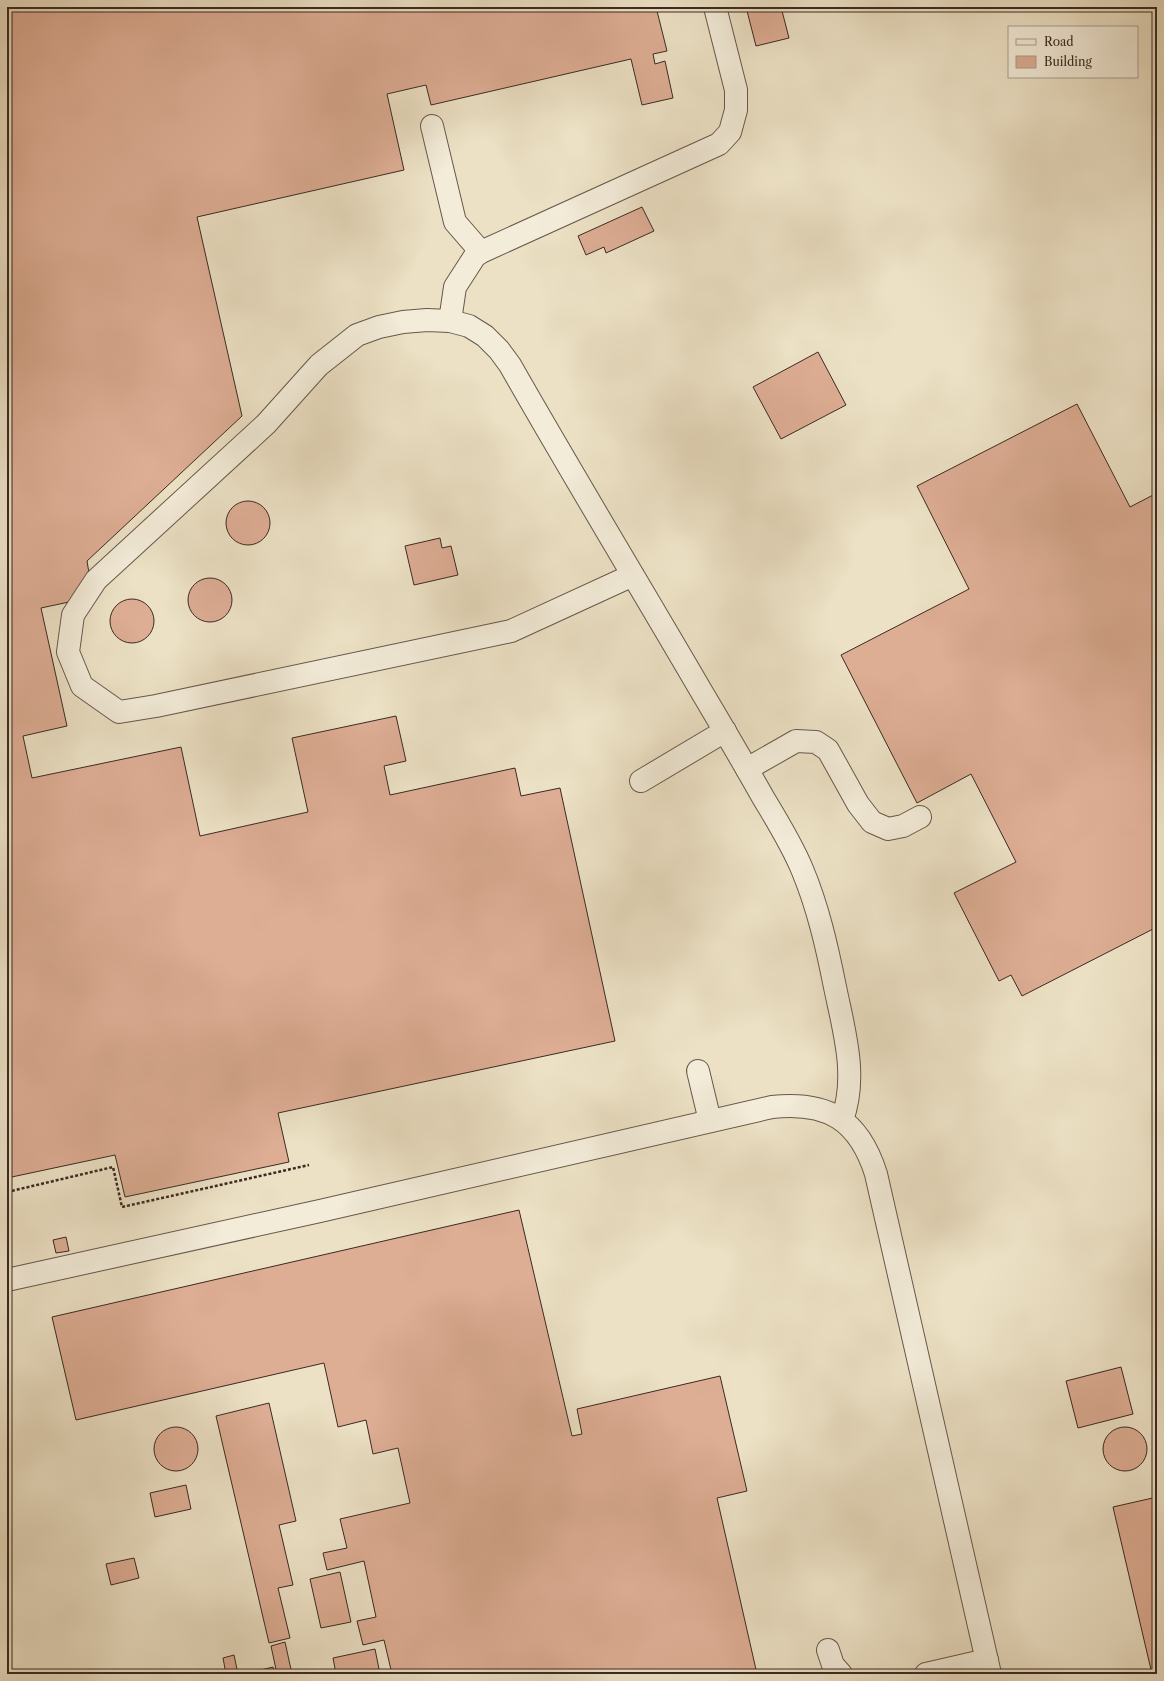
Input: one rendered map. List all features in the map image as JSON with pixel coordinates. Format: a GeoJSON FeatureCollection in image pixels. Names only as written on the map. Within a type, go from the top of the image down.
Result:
{"type":"FeatureCollection","features":[{"type":"Feature","properties":{"kind":"lane"},"geometry":{"type":"LineString","coordinates":[[450,321],[454,287],[475,256],[718,144],[730,132],[736,110],[736,90],[715,7]]}},
{"type":"Feature","properties":{"kind":"lane"},"geometry":{"type":"LineString","coordinates":[[432,126],[455,222],[481,252]]}},
{"type":"Feature","properties":{"kind":"lane"},"geometry":{"type":"LineString","coordinates":[[633,575],[511,631],[156,706],[119,712],[82,686],[68,652],[73,615],[96,580],[266,424],[319,366],[338,349],[357,335],[379,326],[427,320],[450,321],[469,326],[485,336],[499,350],[510,366],[725,731],[789,842],[801,867],[812,893],[825,940],[848,1055],[850,1086],[846,1109],[842,1120]]}},
{"type":"Feature","properties":{"kind":"lane"},"geometry":{"type":"LineString","coordinates":[[641,781],[725,731]]}},
{"type":"Feature","properties":{"kind":"lane"},"geometry":{"type":"LineString","coordinates":[[747,769],[796,742],[816,742],[828,750],[858,804],[872,822],[888,829],[903,826],[920,817]]}},
{"type":"Feature","properties":{"kind":"lane"},"geometry":{"type":"LineString","coordinates":[[698,1071],[710,1121]]}},
{"type":"Feature","properties":{"kind":"lane"},"geometry":{"type":"LineString","coordinates":[[7,1280],[320,1211],[772,1107],[788,1105],[816,1108],[829,1112],[842,1120],[854,1131],[864,1144],[871,1157],[876,1174],[988,1667],[926,1674]]}},
{"type":"Feature","properties":{"kind":"lane"},"geometry":{"type":"LineString","coordinates":[[828,1650],[834,1665],[841,1674]]}},
{"type":"Feature","properties":{"kind":"path"},"geometry":{"type":"LineString","coordinates":[[7,1192],[113,1167],[122,1207],[309,1165]]}},
{"type":"Feature","properties":{"kind":"building"},"geometry":{"type":"Polygon","coordinates":[[[7,7],[656,7],[667,51],[653,54],[655,64],[665,61],[673,98],[642,105],[631,59],[431,105],[426,85],[387,94],[404,170],[197,217],[242,416],[87,561],[89,573],[69,602],[41,608],[67,726],[23,736],[32,778],[181,747],[200,836],[308,812],[292,738],[396,716],[406,761],[384,766],[390,795],[515,768],[521,796],[560,788],[615,1041],[278,1113],[289,1162],[125,1197],[115,1155],[7,1178],[7,7]]]}},
{"type":"Feature","properties":{"kind":"building"},"geometry":{"type":"Polygon","coordinates":[[[746,7],[781,7],[789,38],[756,46],[746,7]]]}},
{"type":"Feature","properties":{"kind":"building"},"geometry":{"type":"Polygon","coordinates":[[[642,207],[654,231],[606,253],[604,247],[586,255],[578,236],[642,207]]]}},
{"type":"Feature","properties":{"kind":"building"},"geometry":{"type":"Polygon","coordinates":[[[818,352],[846,405],[781,439],[753,387],[818,352]]]}},
{"type":"Feature","properties":{"kind":"building"},"geometry":{"type":"Polygon","coordinates":[[[1077,404],[1130,507],[1157,493],[1157,927],[1022,996],[1011,975],[999,981],[954,893],[1016,862],[971,774],[917,803],[841,655],[969,589],[917,486],[1077,404]]]}},
{"type":"Feature","properties":{"kind":"building"},"geometry":{"type":"Polygon","coordinates":[[[248,501],[260,505],[266,511],[270,523],[266,535],[260,541],[248,545],[236,541],[230,535],[226,523],[230,511],[236,505],[248,501]]]}},
{"type":"Feature","properties":{"kind":"building"},"geometry":{"type":"Polygon","coordinates":[[[440,538],[442,548],[451,546],[458,575],[414,585],[405,546],[440,538]]]}},
{"type":"Feature","properties":{"kind":"building"},"geometry":{"type":"Polygon","coordinates":[[[210,578],[222,582],[228,588],[232,600],[228,612],[222,618],[210,622],[198,618],[192,612],[188,600],[192,588],[198,582],[210,578]]]}},
{"type":"Feature","properties":{"kind":"building"},"geometry":{"type":"Polygon","coordinates":[[[132,599],[144,603],[150,609],[154,621],[150,633],[144,639],[132,643],[120,639],[114,633],[110,621],[114,609],[120,603],[132,599]]]}},
{"type":"Feature","properties":{"kind":"building"},"geometry":{"type":"Polygon","coordinates":[[[519,1210],[572,1436],[582,1434],[577,1409],[720,1376],[747,1491],[717,1498],[757,1674],[392,1674],[384,1640],[363,1645],[357,1621],[376,1617],[364,1561],[327,1570],[323,1553],[347,1548],[340,1519],[410,1503],[398,1448],[373,1454],[366,1420],[338,1427],[324,1363],[76,1420],[52,1317],[519,1210]]]}},
{"type":"Feature","properties":{"kind":"building"},"geometry":{"type":"Polygon","coordinates":[[[66,1237],[69,1251],[56,1253],[53,1240],[66,1237]]]}},
{"type":"Feature","properties":{"kind":"building"},"geometry":{"type":"Polygon","coordinates":[[[1121,1367],[1133,1414],[1078,1428],[1066,1381],[1121,1367]]]}},
{"type":"Feature","properties":{"kind":"building"},"geometry":{"type":"Polygon","coordinates":[[[269,1403],[296,1521],[279,1525],[293,1585],[278,1588],[290,1638],[269,1643],[216,1416],[269,1403]]]}},
{"type":"Feature","properties":{"kind":"building"},"geometry":{"type":"Polygon","coordinates":[[[176,1427],[188,1431],[194,1437],[198,1449],[194,1461],[188,1467],[176,1471],[164,1467],[158,1461],[154,1449],[158,1437],[164,1431],[176,1427]]]}},
{"type":"Feature","properties":{"kind":"building"},"geometry":{"type":"Polygon","coordinates":[[[1125,1427],[1137,1431],[1143,1437],[1147,1449],[1143,1461],[1137,1467],[1125,1471],[1113,1467],[1107,1461],[1103,1449],[1107,1437],[1113,1431],[1125,1427]]]}},
{"type":"Feature","properties":{"kind":"building"},"geometry":{"type":"Polygon","coordinates":[[[186,1485],[191,1509],[155,1517],[150,1493],[186,1485]]]}},
{"type":"Feature","properties":{"kind":"building"},"geometry":{"type":"Polygon","coordinates":[[[1157,1497],[1157,1674],[1152,1674],[1113,1507],[1157,1497]]]}},
{"type":"Feature","properties":{"kind":"building"},"geometry":{"type":"Polygon","coordinates":[[[134,1558],[139,1578],[111,1585],[106,1564],[134,1558]]]}},
{"type":"Feature","properties":{"kind":"building"},"geometry":{"type":"Polygon","coordinates":[[[340,1572],[351,1622],[321,1628],[310,1579],[340,1572]]]}},
{"type":"Feature","properties":{"kind":"building"},"geometry":{"type":"Polygon","coordinates":[[[285,1642],[292,1674],[277,1674],[271,1646],[285,1642]]]}},
{"type":"Feature","properties":{"kind":"building"},"geometry":{"type":"Polygon","coordinates":[[[375,1649],[380,1674],[336,1674],[333,1658],[375,1649]]]}},
{"type":"Feature","properties":{"kind":"building"},"geometry":{"type":"Polygon","coordinates":[[[234,1655],[238,1674],[226,1674],[223,1658],[234,1655]]]}},
{"type":"Feature","properties":{"kind":"building"},"geometry":{"type":"Polygon","coordinates":[[[273,1667],[275,1674],[244,1674],[273,1667]]]}}]}
